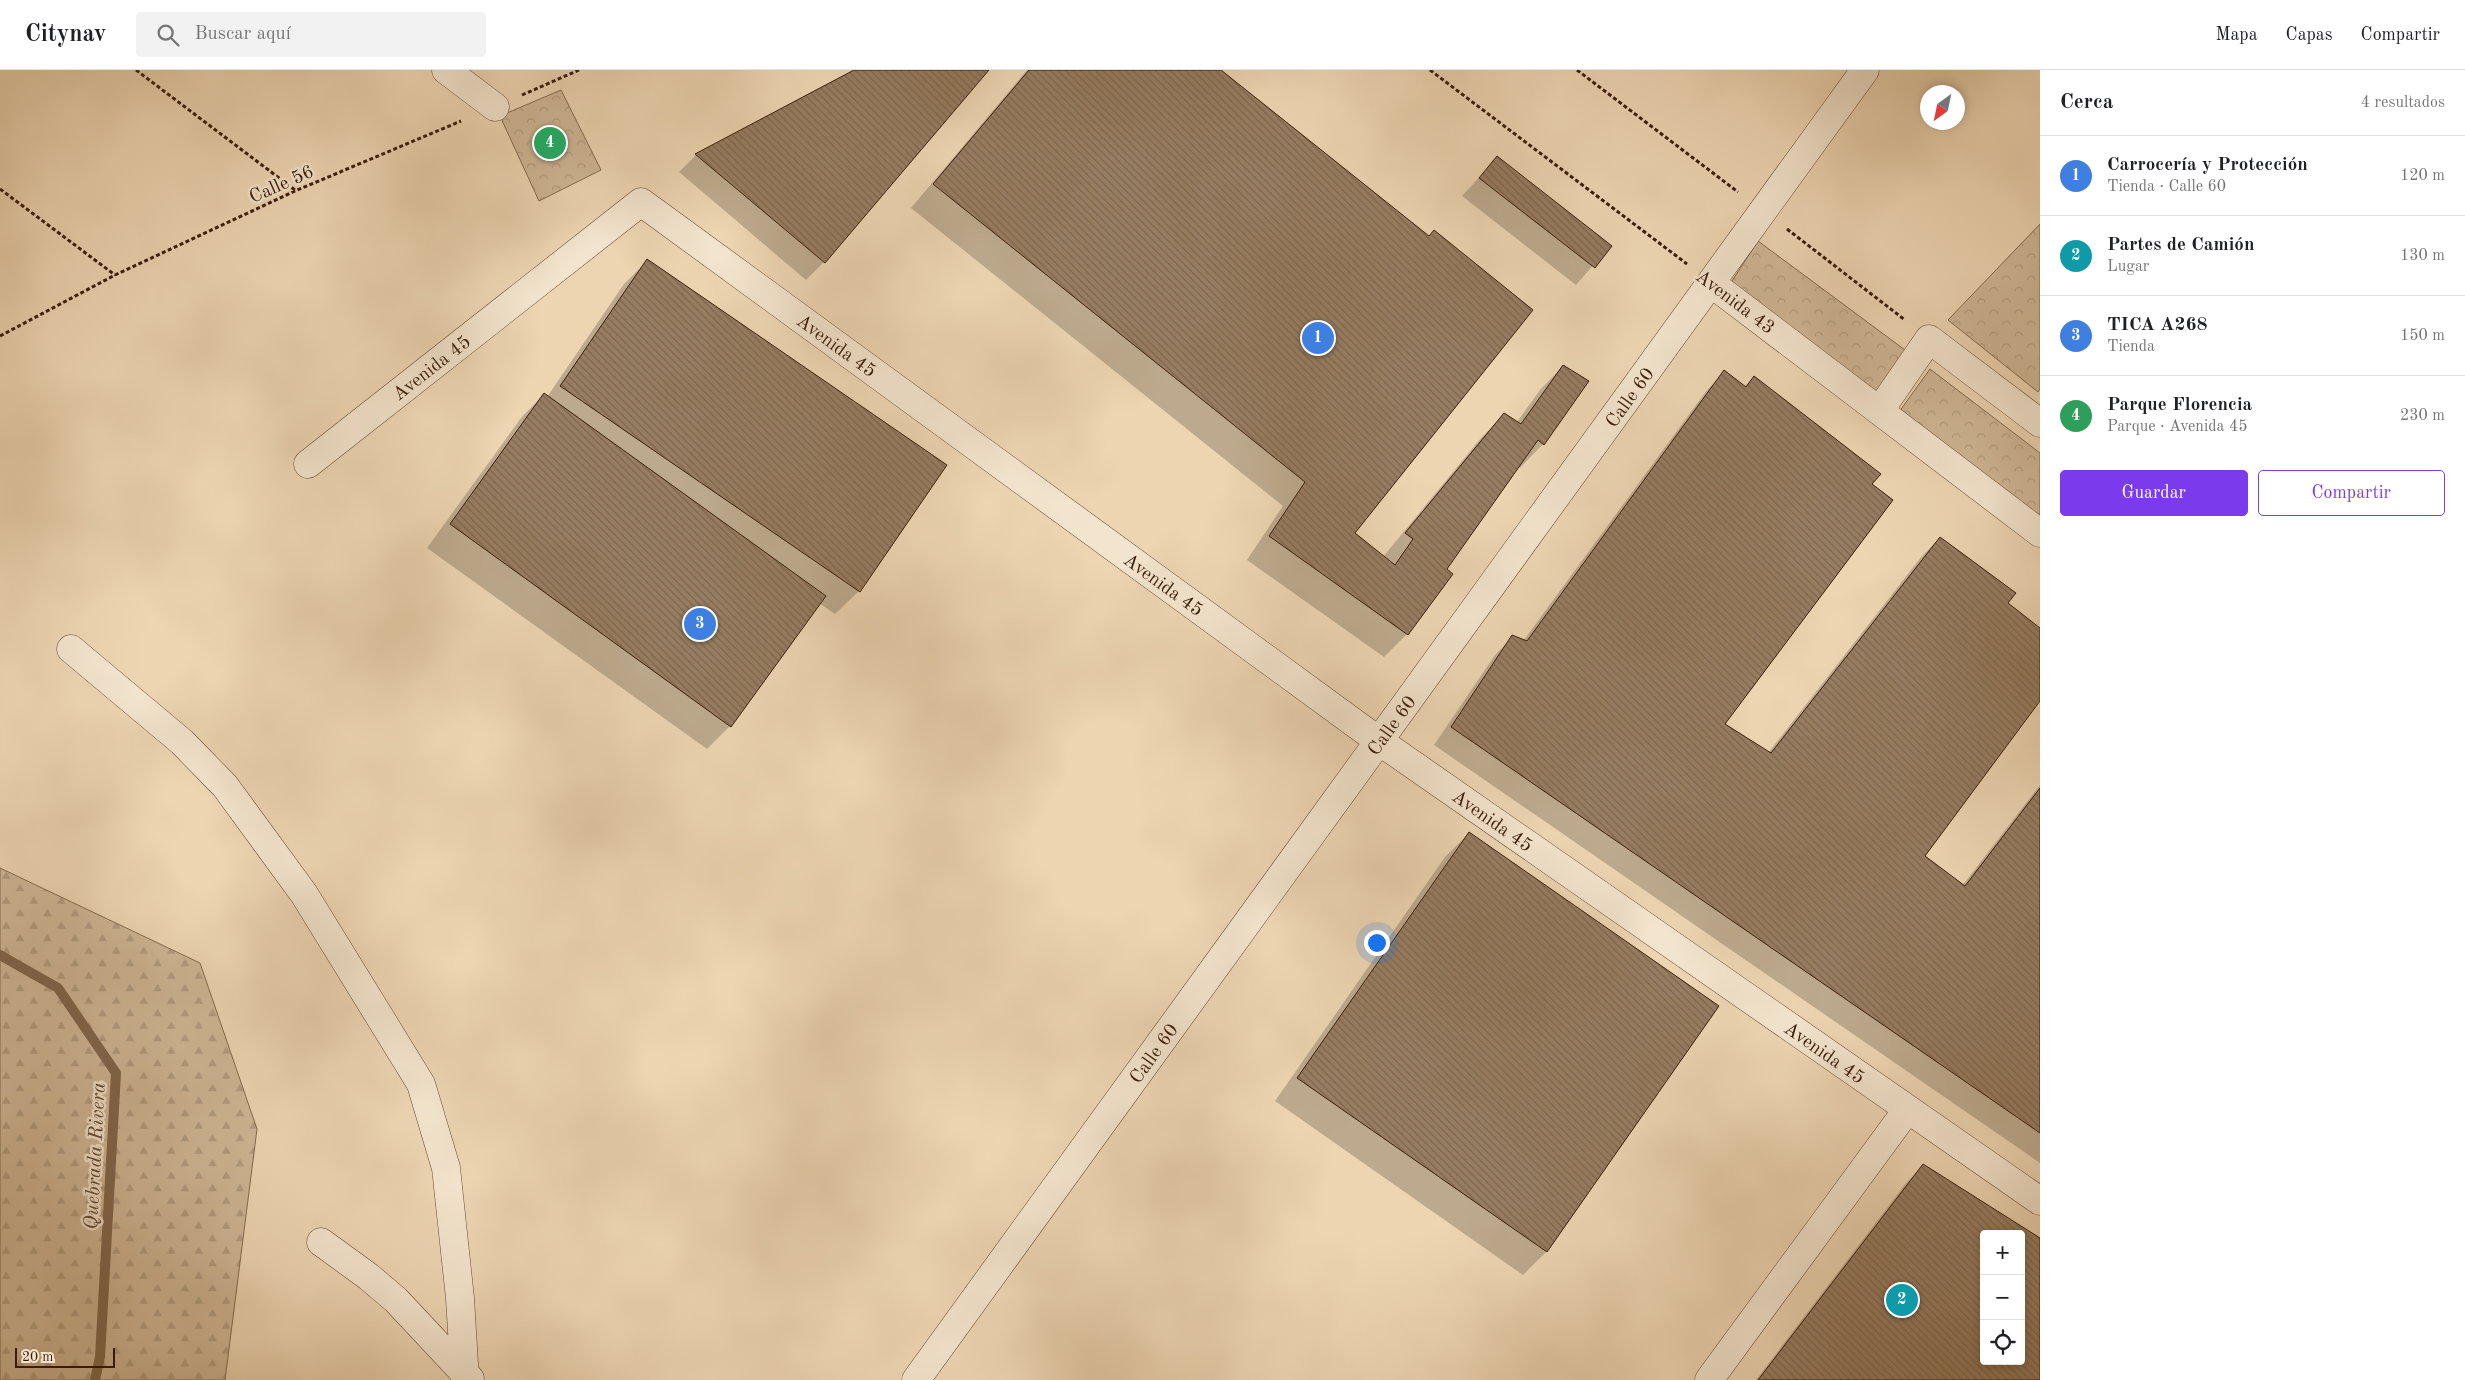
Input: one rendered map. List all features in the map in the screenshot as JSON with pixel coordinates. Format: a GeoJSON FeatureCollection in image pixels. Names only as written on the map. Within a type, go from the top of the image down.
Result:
{"type":"FeatureCollection","features":[{"type":"Feature","properties":{"kind":"street"},"geometry":{"type":"LineString","coordinates":[[446,70],[495,107]]}},
{"type":"Feature","properties":{"kind":"street","name":"Calle 60"},"geometry":{"type":"LineString","coordinates":[[916,1380],[1865,70]]}},
{"type":"Feature","properties":{"kind":"street","name":"Avenida 45"},"geometry":{"type":"LineString","coordinates":[[308,464],[641,202],[1379,741],[2040,1201]]}},
{"type":"Feature","properties":{"kind":"street","name":"Avenida 43"},"geometry":{"type":"LineString","coordinates":[[1712,283],[2040,533]]}},
{"type":"Feature","properties":{"kind":"street"},"geometry":{"type":"LineString","coordinates":[[1880,410],[1929,339],[2040,424]]}},
{"type":"Feature","properties":{"kind":"street"},"geometry":{"type":"LineString","coordinates":[[71,649],[182,742],[224,786],[304,894],[421,1084],[446,1168],[467,1379]]}},
{"type":"Feature","properties":{"kind":"street"},"geometry":{"type":"LineString","coordinates":[[1709,1380],[1907,1110]]}},
{"type":"Feature","properties":{"kind":"street"},"geometry":{"type":"LineString","coordinates":[[321,1242],[369,1277],[396,1300],[467,1379]]}},
{"type":"Feature","properties":{"kind":"path"},"geometry":{"type":"LineString","coordinates":[[136,70],[295,191]]}},
{"type":"Feature","properties":{"kind":"path","name":"Calle 56"},"geometry":{"type":"LineString","coordinates":[[0,336],[115,275],[295,191],[579,70]]}},
{"type":"Feature","properties":{"kind":"path","name":"Avenida 43"},"geometry":{"type":"LineString","coordinates":[[1430,70],[1712,283]]}},
{"type":"Feature","properties":{"kind":"path"},"geometry":{"type":"LineString","coordinates":[[1577,70],[1929,339]]}},
{"type":"Feature","properties":{"kind":"path"},"geometry":{"type":"LineString","coordinates":[[0,188],[115,275]]}},
{"type":"Feature","properties":{"kind":"green space"},"geometry":{"type":"Polygon","coordinates":[[[561,90],[601,170],[539,201],[500,116],[561,90]]]}},
{"type":"Feature","properties":{"kind":"green space"},"geometry":{"type":"Polygon","coordinates":[[[2040,224],[2040,389],[2038,392],[1948,320],[2040,224]]]}},
{"type":"Feature","properties":{"kind":"green space"},"geometry":{"type":"Polygon","coordinates":[[[1758,241],[1905,350],[1876,394],[1730,284],[1758,241]]]}},
{"type":"Feature","properties":{"kind":"green space"},"geometry":{"type":"Polygon","coordinates":[[[1930,369],[2040,453],[2040,520],[1899,412],[1930,369]]]}},
{"type":"Feature","properties":{"kind":"green space"},"geometry":{"type":"Polygon","coordinates":[[[0,868],[200,963],[257,1129],[225,1380],[0,1380],[0,868]]]}},
{"type":"Feature","properties":{"kind":"building"},"geometry":{"type":"Polygon","coordinates":[[[854,70],[989,70],[825,263],[695,154],[854,70]]]}},
{"type":"Feature","properties":{"kind":"building"},"geometry":{"type":"Polygon","coordinates":[[[1029,70],[1221,70],[1429,236],[1434,230],[1533,310],[1355,533],[1395,565],[1413,539],[1405,533],[1504,413],[1521,424],[1563,365],[1589,381],[1544,445],[1538,440],[1447,569],[1453,574],[1408,635],[1269,536],[1305,482],[933,184],[1029,70]]]}},
{"type":"Feature","properties":{"kind":"building"},"geometry":{"type":"Polygon","coordinates":[[[1497,156],[1612,246],[1595,268],[1479,178],[1497,156]]]}},
{"type":"Feature","properties":{"kind":"building"},"geometry":{"type":"Polygon","coordinates":[[[647,259],[947,465],[860,592],[560,386],[647,259]]]}},
{"type":"Feature","properties":{"kind":"building"},"geometry":{"type":"Polygon","coordinates":[[[1724,370],[1746,387],[1754,376],[1881,474],[1872,484],[1893,500],[1725,724],[1771,753],[1940,537],[2016,593],[2008,603],[2040,628],[2040,701],[1925,856],[1965,886],[2040,788],[2040,1133],[1451,727],[1512,635],[1527,641],[1724,370]]]}},
{"type":"Feature","properties":{"kind":"building"},"geometry":{"type":"Polygon","coordinates":[[[544,393],[826,596],[731,727],[450,524],[544,393]]]}},
{"type":"Feature","properties":{"kind":"building"},"geometry":{"type":"Polygon","coordinates":[[[1469,832],[1719,1006],[1547,1252],[1297,1078],[1469,832]]]}},
{"type":"Feature","properties":{"kind":"building"},"geometry":{"type":"Polygon","coordinates":[[[1923,1164],[2040,1238],[2040,1380],[1758,1380],[1923,1164]]]}},
{"type":"Feature","properties":{"kind":"waterway","name":"Quebrada Rivera"},"geometry":{"type":"LineString","coordinates":[[0,955],[58,988],[116,1073],[100,1357],[95,1380]]}},
{"type":"Feature","properties":{"kind":"place","name":"Parque Florencia"},"geometry":{"type":"Point","coordinates":[550,143]}},
{"type":"Feature","properties":{"kind":"place","name":"Carrocería y Protección"},"geometry":{"type":"Point","coordinates":[1318,338]}},
{"type":"Feature","properties":{"kind":"place","name":"TICA A268"},"geometry":{"type":"Point","coordinates":[700,624]}},
{"type":"Feature","properties":{"kind":"place","name":"Partes de Camión"},"geometry":{"type":"Point","coordinates":[1902,1300]}}]}
